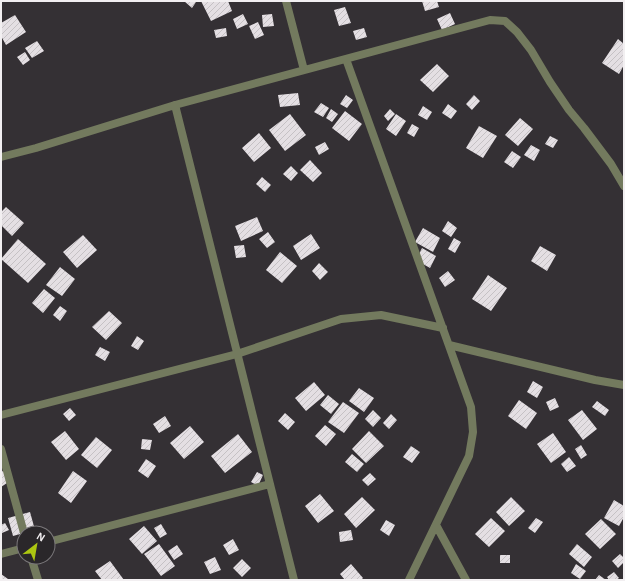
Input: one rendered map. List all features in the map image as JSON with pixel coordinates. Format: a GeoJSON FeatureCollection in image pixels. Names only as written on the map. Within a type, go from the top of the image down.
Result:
{"type":"FeatureCollection","features":[{"type":"Feature","properties":{"kind":"street"},"geometry":{"type":"LineString","coordinates":[[286,1],[304,70]]}},
{"type":"Feature","properties":{"kind":"street"},"geometry":{"type":"LineString","coordinates":[[1,157],[36,148],[175,105],[490,20],[505,21],[517,32],[531,50],[565,104],[611,164],[624,186]]}},
{"type":"Feature","properties":{"kind":"street"},"geometry":{"type":"LineString","coordinates":[[346,59],[471,407],[473,432],[470,456],[409,580]]}},
{"type":"Feature","properties":{"kind":"street"},"geometry":{"type":"LineString","coordinates":[[175,105],[294,580]]}},
{"type":"Feature","properties":{"kind":"street"},"geometry":{"type":"LineString","coordinates":[[1,415],[237,354],[341,319],[380,315],[443,328]]}},
{"type":"Feature","properties":{"kind":"street"},"geometry":{"type":"LineString","coordinates":[[449,346],[595,380],[624,385]]}},
{"type":"Feature","properties":{"kind":"street"},"geometry":{"type":"LineString","coordinates":[[1,450],[22,525]]}},
{"type":"Feature","properties":{"kind":"street"},"geometry":{"type":"LineString","coordinates":[[56,540],[270,484]]}},
{"type":"Feature","properties":{"kind":"street"},"geometry":{"type":"LineString","coordinates":[[436,525],[466,580]]}},
{"type":"Feature","properties":{"kind":"street"},"geometry":{"type":"LineString","coordinates":[[1,554],[16,550]]}},
{"type":"Feature","properties":{"kind":"street"},"geometry":{"type":"LineString","coordinates":[[33,565],[38,580]]}},
{"type":"Feature","properties":{"kind":"building"},"geometry":{"type":"Polygon","coordinates":[[[184,1],[195,1],[196,2],[192,8],[184,1]]]}},
{"type":"Feature","properties":{"kind":"building"},"geometry":{"type":"Polygon","coordinates":[[[201,1],[228,1],[232,11],[211,21],[201,1]]]}},
{"type":"Feature","properties":{"kind":"building"},"geometry":{"type":"Polygon","coordinates":[[[422,1],[437,1],[439,7],[425,11],[422,1]]]}},
{"type":"Feature","properties":{"kind":"building"},"geometry":{"type":"Polygon","coordinates":[[[345,7],[351,23],[339,26],[334,10],[345,7]]]}},
{"type":"Feature","properties":{"kind":"building"},"geometry":{"type":"Polygon","coordinates":[[[450,13],[455,24],[442,30],[437,19],[450,13]]]}},
{"type":"Feature","properties":{"kind":"building"},"geometry":{"type":"Polygon","coordinates":[[[243,14],[248,24],[237,29],[233,19],[243,14]]]}},
{"type":"Feature","properties":{"kind":"building"},"geometry":{"type":"Polygon","coordinates":[[[272,14],[274,26],[263,27],[262,15],[272,14]]]}},
{"type":"Feature","properties":{"kind":"building"},"geometry":{"type":"Polygon","coordinates":[[[15,15],[26,32],[6,45],[1,36],[1,23],[15,15]]]}},
{"type":"Feature","properties":{"kind":"building"},"geometry":{"type":"Polygon","coordinates":[[[258,22],[264,35],[255,39],[249,26],[258,22]]]}},
{"type":"Feature","properties":{"kind":"building"},"geometry":{"type":"Polygon","coordinates":[[[226,28],[227,36],[216,38],[214,30],[226,28]]]}},
{"type":"Feature","properties":{"kind":"building"},"geometry":{"type":"Polygon","coordinates":[[[364,28],[367,37],[356,40],[353,31],[364,28]]]}},
{"type":"Feature","properties":{"kind":"building"},"geometry":{"type":"Polygon","coordinates":[[[618,39],[624,44],[624,65],[619,74],[602,63],[618,39]]]}},
{"type":"Feature","properties":{"kind":"building"},"geometry":{"type":"Polygon","coordinates":[[[37,41],[44,51],[32,58],[25,48],[37,41]]]}},
{"type":"Feature","properties":{"kind":"building"},"geometry":{"type":"Polygon","coordinates":[[[25,52],[30,60],[23,65],[17,57],[25,52]]]}},
{"type":"Feature","properties":{"kind":"building"},"geometry":{"type":"Polygon","coordinates":[[[437,64],[449,76],[433,92],[420,80],[437,64]]]}},
{"type":"Feature","properties":{"kind":"building"},"geometry":{"type":"Polygon","coordinates":[[[298,93],[300,105],[280,107],[278,95],[298,93]]]}},
{"type":"Feature","properties":{"kind":"building"},"geometry":{"type":"Polygon","coordinates":[[[346,95],[353,100],[347,108],[340,104],[346,95]]]}},
{"type":"Feature","properties":{"kind":"building"},"geometry":{"type":"Polygon","coordinates":[[[474,95],[480,101],[472,110],[466,104],[474,95]]]}},
{"type":"Feature","properties":{"kind":"building"},"geometry":{"type":"Polygon","coordinates":[[[321,103],[329,108],[323,117],[314,112],[321,103]]]}},
{"type":"Feature","properties":{"kind":"building"},"geometry":{"type":"Polygon","coordinates":[[[448,104],[457,111],[451,119],[442,113],[448,104]]]}},
{"type":"Feature","properties":{"kind":"building"},"geometry":{"type":"Polygon","coordinates":[[[423,106],[432,112],[427,120],[418,115],[423,106]]]}},
{"type":"Feature","properties":{"kind":"building"},"geometry":{"type":"Polygon","coordinates":[[[331,109],[338,114],[332,122],[326,118],[331,109]]]}},
{"type":"Feature","properties":{"kind":"building"},"geometry":{"type":"Polygon","coordinates":[[[390,109],[395,114],[388,121],[384,116],[390,109]]]}},
{"type":"Feature","properties":{"kind":"building"},"geometry":{"type":"Polygon","coordinates":[[[345,111],[362,124],[349,141],[332,128],[345,111]]]}},
{"type":"Feature","properties":{"kind":"building"},"geometry":{"type":"Polygon","coordinates":[[[290,114],[306,135],[285,151],[269,130],[290,114]]]}},
{"type":"Feature","properties":{"kind":"building"},"geometry":{"type":"Polygon","coordinates":[[[396,114],[406,121],[396,136],[386,129],[396,114]]]}},
{"type":"Feature","properties":{"kind":"building"},"geometry":{"type":"Polygon","coordinates":[[[520,118],[533,129],[518,146],[505,135],[520,118]]]}},
{"type":"Feature","properties":{"kind":"building"},"geometry":{"type":"Polygon","coordinates":[[[412,124],[419,128],[414,137],[407,133],[412,124]]]}},
{"type":"Feature","properties":{"kind":"building"},"geometry":{"type":"Polygon","coordinates":[[[479,126],[497,136],[483,158],[466,148],[479,126]]]}},
{"type":"Feature","properties":{"kind":"building"},"geometry":{"type":"Polygon","coordinates":[[[259,133],[271,148],[254,162],[242,148],[259,133]]]}},
{"type":"Feature","properties":{"kind":"building"},"geometry":{"type":"Polygon","coordinates":[[[550,136],[558,140],[553,148],[545,144],[550,136]]]}},
{"type":"Feature","properties":{"kind":"building"},"geometry":{"type":"Polygon","coordinates":[[[325,142],[329,149],[319,155],[315,147],[325,142]]]}},
{"type":"Feature","properties":{"kind":"building"},"geometry":{"type":"Polygon","coordinates":[[[531,145],[540,150],[534,161],[524,155],[531,145]]]}},
{"type":"Feature","properties":{"kind":"building"},"geometry":{"type":"Polygon","coordinates":[[[512,151],[521,157],[513,168],[504,162],[512,151]]]}},
{"type":"Feature","properties":{"kind":"building"},"geometry":{"type":"Polygon","coordinates":[[[310,160],[322,173],[313,182],[300,170],[310,160]]]}},
{"type":"Feature","properties":{"kind":"building"},"geometry":{"type":"Polygon","coordinates":[[[291,166],[298,173],[291,181],[283,174],[291,166]]]}},
{"type":"Feature","properties":{"kind":"building"},"geometry":{"type":"Polygon","coordinates":[[[262,177],[271,185],[265,192],[256,184],[262,177]]]}},
{"type":"Feature","properties":{"kind":"building"},"geometry":{"type":"Polygon","coordinates":[[[6,207],[24,223],[12,236],[1,225],[1,212],[6,207]]]}},
{"type":"Feature","properties":{"kind":"building"},"geometry":{"type":"Polygon","coordinates":[[[257,217],[263,231],[241,241],[235,226],[257,217]]]}},
{"type":"Feature","properties":{"kind":"building"},"geometry":{"type":"Polygon","coordinates":[[[448,221],[457,228],[451,237],[442,231],[448,221]]]}},
{"type":"Feature","properties":{"kind":"building"},"geometry":{"type":"Polygon","coordinates":[[[423,228],[440,238],[433,252],[415,242],[423,228]]]}},
{"type":"Feature","properties":{"kind":"building"},"geometry":{"type":"Polygon","coordinates":[[[268,232],[275,242],[267,248],[259,239],[268,232]]]}},
{"type":"Feature","properties":{"kind":"building"},"geometry":{"type":"Polygon","coordinates":[[[311,234],[320,248],[301,260],[293,246],[311,234]]]}},
{"type":"Feature","properties":{"kind":"building"},"geometry":{"type":"Polygon","coordinates":[[[83,235],[97,250],[77,268],[63,252],[83,235]]]}},
{"type":"Feature","properties":{"kind":"building"},"geometry":{"type":"Polygon","coordinates":[[[454,238],[461,242],[455,253],[448,249],[454,238]]]}},
{"type":"Feature","properties":{"kind":"building"},"geometry":{"type":"Polygon","coordinates":[[[18,239],[46,264],[28,283],[1,259],[18,239]]]}},
{"type":"Feature","properties":{"kind":"building"},"geometry":{"type":"Polygon","coordinates":[[[244,245],[246,257],[236,258],[234,246],[244,245]]]}},
{"type":"Feature","properties":{"kind":"building"},"geometry":{"type":"Polygon","coordinates":[[[540,246],[556,255],[547,271],[531,261],[540,246]]]}},
{"type":"Feature","properties":{"kind":"building"},"geometry":{"type":"Polygon","coordinates":[[[422,248],[436,256],[430,268],[416,260],[422,248]]]}},
{"type":"Feature","properties":{"kind":"building"},"geometry":{"type":"Polygon","coordinates":[[[280,252],[297,266],[282,283],[266,270],[280,252]]]}},
{"type":"Feature","properties":{"kind":"building"},"geometry":{"type":"Polygon","coordinates":[[[319,263],[328,272],[320,280],[312,271],[319,263]]]}},
{"type":"Feature","properties":{"kind":"building"},"geometry":{"type":"Polygon","coordinates":[[[60,267],[75,279],[62,296],[46,285],[60,267]]]}},
{"type":"Feature","properties":{"kind":"building"},"geometry":{"type":"Polygon","coordinates":[[[448,271],[455,280],[445,287],[439,278],[448,271]]]}},
{"type":"Feature","properties":{"kind":"building"},"geometry":{"type":"Polygon","coordinates":[[[488,275],[507,288],[491,311],[472,299],[488,275]]]}},
{"type":"Feature","properties":{"kind":"building"},"geometry":{"type":"Polygon","coordinates":[[[44,289],[55,298],[43,313],[32,303],[44,289]]]}},
{"type":"Feature","properties":{"kind":"building"},"geometry":{"type":"Polygon","coordinates":[[[60,306],[67,311],[60,321],[53,315],[60,306]]]}},
{"type":"Feature","properties":{"kind":"building"},"geometry":{"type":"Polygon","coordinates":[[[109,311],[122,323],[106,340],[92,327],[109,311]]]}},
{"type":"Feature","properties":{"kind":"building"},"geometry":{"type":"Polygon","coordinates":[[[137,336],[144,341],[138,350],[131,346],[137,336]]]}},
{"type":"Feature","properties":{"kind":"building"},"geometry":{"type":"Polygon","coordinates":[[[100,347],[110,352],[105,361],[95,355],[100,347]]]}},
{"type":"Feature","properties":{"kind":"building"},"geometry":{"type":"Polygon","coordinates":[[[533,381],[543,387],[537,398],[527,392],[533,381]]]}},
{"type":"Feature","properties":{"kind":"building"},"geometry":{"type":"Polygon","coordinates":[[[314,382],[325,395],[306,411],[295,398],[314,382]]]}},
{"type":"Feature","properties":{"kind":"building"},"geometry":{"type":"Polygon","coordinates":[[[359,388],[374,398],[364,412],[349,401],[359,388]]]}},
{"type":"Feature","properties":{"kind":"building"},"geometry":{"type":"Polygon","coordinates":[[[328,395],[339,404],[331,414],[320,405],[328,395]]]}},
{"type":"Feature","properties":{"kind":"building"},"geometry":{"type":"Polygon","coordinates":[[[555,398],[559,407],[550,411],[546,402],[555,398]]]}},
{"type":"Feature","properties":{"kind":"building"},"geometry":{"type":"Polygon","coordinates":[[[519,400],[537,413],[526,429],[508,416],[519,400]]]}},
{"type":"Feature","properties":{"kind":"building"},"geometry":{"type":"Polygon","coordinates":[[[597,401],[609,410],[605,416],[592,407],[597,401]]]}},
{"type":"Feature","properties":{"kind":"building"},"geometry":{"type":"Polygon","coordinates":[[[343,402],[359,413],[344,433],[328,422],[343,402]]]}},
{"type":"Feature","properties":{"kind":"building"},"geometry":{"type":"Polygon","coordinates":[[[70,408],[76,415],[69,421],[63,414],[70,408]]]}},
{"type":"Feature","properties":{"kind":"building"},"geometry":{"type":"Polygon","coordinates":[[[373,410],[381,418],[373,427],[365,419],[373,410]]]}},
{"type":"Feature","properties":{"kind":"building"},"geometry":{"type":"Polygon","coordinates":[[[582,410],[597,429],[583,440],[568,420],[582,410]]]}},
{"type":"Feature","properties":{"kind":"building"},"geometry":{"type":"Polygon","coordinates":[[[285,413],[295,422],[288,430],[278,421],[285,413]]]}},
{"type":"Feature","properties":{"kind":"building"},"geometry":{"type":"Polygon","coordinates":[[[391,414],[397,420],[389,429],[383,423],[391,414]]]}},
{"type":"Feature","properties":{"kind":"building"},"geometry":{"type":"Polygon","coordinates":[[[165,416],[171,426],[159,433],[153,424],[165,416]]]}},
{"type":"Feature","properties":{"kind":"building"},"geometry":{"type":"Polygon","coordinates":[[[325,425],[336,434],[326,446],[315,436],[325,425]]]}},
{"type":"Feature","properties":{"kind":"building"},"geometry":{"type":"Polygon","coordinates":[[[190,426],[204,442],[184,459],[170,443],[190,426]]]}},
{"type":"Feature","properties":{"kind":"building"},"geometry":{"type":"Polygon","coordinates":[[[65,431],[79,449],[66,460],[51,442],[65,431]]]}},
{"type":"Feature","properties":{"kind":"building"},"geometry":{"type":"Polygon","coordinates":[[[369,431],[384,446],[366,463],[352,449],[369,431]]]}},
{"type":"Feature","properties":{"kind":"building"},"geometry":{"type":"Polygon","coordinates":[[[553,433],[566,452],[551,463],[537,444],[553,433]]]}},
{"type":"Feature","properties":{"kind":"building"},"geometry":{"type":"Polygon","coordinates":[[[238,434],[252,452],[225,473],[211,456],[238,434]]]}},
{"type":"Feature","properties":{"kind":"building"},"geometry":{"type":"Polygon","coordinates":[[[96,437],[112,450],[97,468],[81,455],[96,437]]]}},
{"type":"Feature","properties":{"kind":"building"},"geometry":{"type":"Polygon","coordinates":[[[142,439],[152,440],[150,450],[141,449],[142,439]]]}},
{"type":"Feature","properties":{"kind":"building"},"geometry":{"type":"Polygon","coordinates":[[[581,445],[587,455],[581,459],[575,449],[581,445]]]}},
{"type":"Feature","properties":{"kind":"building"},"geometry":{"type":"Polygon","coordinates":[[[411,446],[420,452],[412,463],[403,457],[411,446]]]}},
{"type":"Feature","properties":{"kind":"building"},"geometry":{"type":"Polygon","coordinates":[[[352,454],[364,464],[357,472],[345,462],[352,454]]]}},
{"type":"Feature","properties":{"kind":"building"},"geometry":{"type":"Polygon","coordinates":[[[569,457],[576,466],[567,472],[561,464],[569,457]]]}},
{"type":"Feature","properties":{"kind":"building"},"geometry":{"type":"Polygon","coordinates":[[[146,459],[156,466],[148,478],[138,471],[146,459]]]}},
{"type":"Feature","properties":{"kind":"building"},"geometry":{"type":"Polygon","coordinates":[[[4,470],[10,481],[1,487],[1,472],[4,470]]]}},
{"type":"Feature","properties":{"kind":"building"},"geometry":{"type":"Polygon","coordinates":[[[73,471],[87,481],[71,503],[58,493],[73,471]]]}},
{"type":"Feature","properties":{"kind":"building"},"geometry":{"type":"Polygon","coordinates":[[[257,472],[263,475],[258,486],[251,482],[257,472]]]}},
{"type":"Feature","properties":{"kind":"building"},"geometry":{"type":"Polygon","coordinates":[[[370,473],[376,479],[368,486],[362,480],[370,473]]]}},
{"type":"Feature","properties":{"kind":"building"},"geometry":{"type":"Polygon","coordinates":[[[320,494],[334,511],[318,523],[305,506],[320,494]]]}},
{"type":"Feature","properties":{"kind":"building"},"geometry":{"type":"Polygon","coordinates":[[[362,497],[375,510],[356,528],[344,514],[362,497]]]}},
{"type":"Feature","properties":{"kind":"building"},"geometry":{"type":"Polygon","coordinates":[[[511,497],[525,511],[509,526],[496,512],[511,497]]]}},
{"type":"Feature","properties":{"kind":"building"},"geometry":{"type":"Polygon","coordinates":[[[614,500],[624,506],[624,517],[619,526],[604,518],[614,500]]]}},
{"type":"Feature","properties":{"kind":"building"},"geometry":{"type":"Polygon","coordinates":[[[30,512],[34,525],[16,525],[16,535],[13,536],[8,518],[30,512]]]}},
{"type":"Feature","properties":{"kind":"building"},"geometry":{"type":"Polygon","coordinates":[[[491,518],[505,531],[489,547],[475,534],[491,518]]]}},
{"type":"Feature","properties":{"kind":"building"},"geometry":{"type":"Polygon","coordinates":[[[536,518],[543,522],[535,533],[528,528],[536,518]]]}},
{"type":"Feature","properties":{"kind":"building"},"geometry":{"type":"Polygon","coordinates":[[[601,519],[616,534],[600,549],[585,534],[601,519]]]}},
{"type":"Feature","properties":{"kind":"building"},"geometry":{"type":"Polygon","coordinates":[[[386,520],[395,525],[389,536],[380,530],[386,520]]]}},
{"type":"Feature","properties":{"kind":"building"},"geometry":{"type":"Polygon","coordinates":[[[5,523],[9,530],[2,533],[1,525],[5,523]]]}},
{"type":"Feature","properties":{"kind":"building"},"geometry":{"type":"Polygon","coordinates":[[[161,524],[167,534],[160,538],[154,528],[161,524]]]}},
{"type":"Feature","properties":{"kind":"building"},"geometry":{"type":"Polygon","coordinates":[[[144,526],[157,541],[142,554],[129,539],[144,526]]]}},
{"type":"Feature","properties":{"kind":"building"},"geometry":{"type":"Polygon","coordinates":[[[351,530],[353,540],[340,542],[339,532],[351,530]]]}},
{"type":"Feature","properties":{"kind":"building"},"geometry":{"type":"Polygon","coordinates":[[[233,539],[239,550],[229,555],[223,545],[233,539]]]}},
{"type":"Feature","properties":{"kind":"building"},"geometry":{"type":"Polygon","coordinates":[[[159,544],[175,566],[161,576],[144,554],[159,544]]]}},
{"type":"Feature","properties":{"kind":"building"},"geometry":{"type":"Polygon","coordinates":[[[577,544],[592,557],[584,567],[569,554],[577,544]]]}},
{"type":"Feature","properties":{"kind":"building"},"geometry":{"type":"Polygon","coordinates":[[[177,545],[183,554],[174,560],[168,551],[177,545]]]}},
{"type":"Feature","properties":{"kind":"building"},"geometry":{"type":"Polygon","coordinates":[[[620,554],[624,558],[624,562],[618,568],[612,561],[620,554]]]}},
{"type":"Feature","properties":{"kind":"building"},"geometry":{"type":"Polygon","coordinates":[[[500,555],[510,555],[510,563],[500,563],[500,555]]]}},
{"type":"Feature","properties":{"kind":"building"},"geometry":{"type":"Polygon","coordinates":[[[215,557],[221,570],[210,574],[204,562],[215,557]]]}},
{"type":"Feature","properties":{"kind":"building"},"geometry":{"type":"Polygon","coordinates":[[[242,559],[251,568],[242,577],[233,568],[242,559]]]}},
{"type":"Feature","properties":{"kind":"building"},"geometry":{"type":"Polygon","coordinates":[[[110,561],[124,580],[102,580],[95,571],[110,561]]]}},
{"type":"Feature","properties":{"kind":"building"},"geometry":{"type":"Polygon","coordinates":[[[351,564],[363,578],[361,580],[345,580],[340,574],[351,564]]]}},
{"type":"Feature","properties":{"kind":"building"},"geometry":{"type":"Polygon","coordinates":[[[576,564],[586,571],[580,579],[571,573],[576,564]]]}},
{"type":"Feature","properties":{"kind":"building"},"geometry":{"type":"Polygon","coordinates":[[[614,572],[619,578],[616,580],[609,580],[607,577],[614,572]]]}},
{"type":"Feature","properties":{"kind":"building"},"geometry":{"type":"Polygon","coordinates":[[[1,574],[8,579],[8,580],[1,580],[1,574]]]}},
{"type":"Feature","properties":{"kind":"building"},"geometry":{"type":"Polygon","coordinates":[[[599,575],[606,580],[595,580],[599,575]]]}}]}
